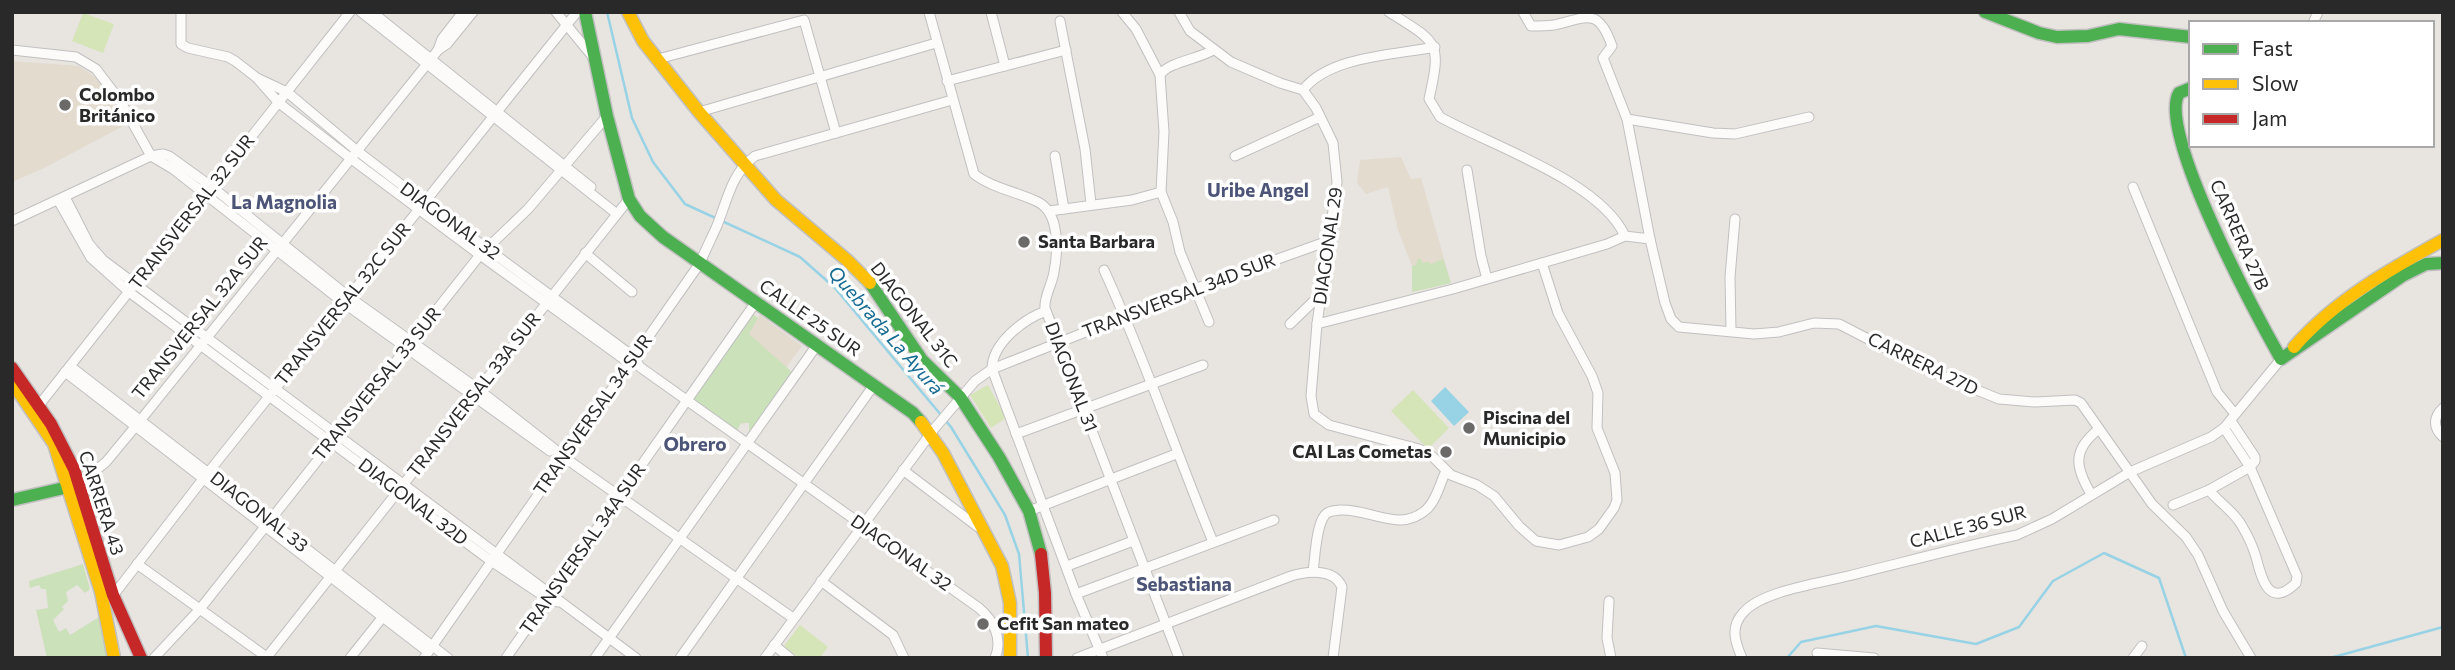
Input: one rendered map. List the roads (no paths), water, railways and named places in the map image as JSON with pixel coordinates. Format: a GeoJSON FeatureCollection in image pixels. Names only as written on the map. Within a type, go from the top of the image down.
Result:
{"type":"FeatureCollection","features":[{"type":"Feature","properties":{"kind":"main road","name":"CALLE 25 SUR"},"geometry":{"type":"LineString","coordinates":[[585,12],[597,62],[622,207],[913,413],[931,434],[998,556],[1008,588],[1012,629],[1010,658]]}},
{"type":"Feature","properties":{"kind":"main road","name":"DIAGONAL 31C"},"geometry":{"type":"LineString","coordinates":[[628,12],[643,41],[699,112],[776,200],[872,285],[922,360],[960,397],[999,457],[1029,511],[1040,545],[1044,576],[1046,658]]}},
{"type":"Feature","properties":{"kind":"main road"},"geometry":{"type":"LineString","coordinates":[[1985,12],[2039,33],[2057,37],[2088,36],[2119,29],[2189,37]]}},
{"type":"Feature","properties":{"kind":"main road","name":"CARRERA 27B"},"geometry":{"type":"LineString","coordinates":[[2189,88],[2182,90],[2175,99],[2174,106],[2182,145],[2232,265],[2285,356]]}},
{"type":"Feature","properties":{"kind":"main road","name":"CALLE 36 SUR"},"geometry":{"type":"LineString","coordinates":[[2285,356],[2303,335],[2356,293],[2401,263],[2443,240]]}},
{"type":"Feature","properties":{"kind":"main road","name":"CALLE 36 SUR"},"geometry":{"type":"LineString","coordinates":[[2285,356],[2413,269],[2426,264],[2443,263]]}},
{"type":"Feature","properties":{"kind":"main road","name":"CARRERA 43"},"geometry":{"type":"LineString","coordinates":[[12,368],[37,408],[74,485],[120,618],[141,658]]}},
{"type":"Feature","properties":{"kind":"main road","name":"CARRERA 43"},"geometry":{"type":"LineString","coordinates":[[12,382],[37,408]]}},
{"type":"Feature","properties":{"kind":"main road","name":"CARRERA 43"},"geometry":{"type":"LineString","coordinates":[[74,485],[101,592],[114,658]]}},
{"type":"Feature","properties":{"kind":"main road","name":"TRANSVERSAL 32A SUR"},"geometry":{"type":"LineString","coordinates":[[12,499],[74,485]]}},
{"type":"Feature","properties":{"kind":"street","name":"DIAGONAL 32"},"geometry":{"type":"LineString","coordinates":[[181,12],[181,44],[228,57],[257,78],[287,92],[353,154]]}},
{"type":"Feature","properties":{"kind":"street","name":"TRANSVERSAL 32 SUR"},"geometry":{"type":"LineString","coordinates":[[37,408],[350,12]]}},
{"type":"Feature","properties":{"kind":"street"},"geometry":{"type":"LineString","coordinates":[[361,12],[428,61],[563,169],[622,207]]}},
{"type":"Feature","properties":{"kind":"street"},"geometry":{"type":"LineString","coordinates":[[372,12],[428,61]]}},
{"type":"Feature","properties":{"kind":"street","name":"TRANSVERSAL 32A SUR"},"geometry":{"type":"LineString","coordinates":[[438,50],[442,38],[463,12]]}},
{"type":"Feature","properties":{"kind":"street","name":"TRANSVERSAL 32A SUR"},"geometry":{"type":"LineString","coordinates":[[74,485],[106,462],[428,61],[447,44],[473,12]]}},
{"type":"Feature","properties":{"kind":"street"},"geometry":{"type":"LineString","coordinates":[[556,12],[597,62]]}},
{"type":"Feature","properties":{"kind":"street","name":"TRANSVERSAL 32C SUR"},"geometry":{"type":"LineString","coordinates":[[112,597],[272,392],[577,12]]}},
{"type":"Feature","properties":{"kind":"street"},"geometry":{"type":"LineString","coordinates":[[929,12],[974,174],[1042,204],[1049,211],[1132,200],[1161,192]]}},
{"type":"Feature","properties":{"kind":"street"},"geometry":{"type":"LineString","coordinates":[[991,12],[1005,66]]}},
{"type":"Feature","properties":{"kind":"street"},"geometry":{"type":"LineString","coordinates":[[1122,12],[1136,29],[1160,75],[1164,132],[1161,192],[1173,222],[1180,252],[1209,322]]}},
{"type":"Feature","properties":{"kind":"street"},"geometry":{"type":"LineString","coordinates":[[1179,12],[1190,31],[1213,50],[1253,72],[1303,90],[1310,81],[1334,67],[1435,47]]}},
{"type":"Feature","properties":{"kind":"street"},"geometry":{"type":"LineString","coordinates":[[1390,12],[1421,32],[1435,47],[1436,67],[1429,99],[1432,108],[1440,117],[1558,175],[1582,190],[1610,212],[1625,236]]}},
{"type":"Feature","properties":{"kind":"street","name":"CARRERA 27D"},"geometry":{"type":"LineString","coordinates":[[1523,12],[1531,26],[1549,26],[1586,16],[1598,21],[1612,46],[1603,58],[1627,119],[1650,239],[1671,319],[1679,327],[1754,334],[1779,332],[1814,323],[1839,324],[1932,372],[1999,399],[2035,402],[2075,400],[2081,403],[2152,504],[2186,537],[2251,658]]}},
{"type":"Feature","properties":{"kind":"street"},"geometry":{"type":"LineString","coordinates":[[658,59],[804,20],[836,133]]}},
{"type":"Feature","properties":{"kind":"street"},"geometry":{"type":"LineString","coordinates":[[1059,22],[1085,149],[1091,204]]}},
{"type":"Feature","properties":{"kind":"street"},"geometry":{"type":"LineString","coordinates":[[699,112],[936,43]]}},
{"type":"Feature","properties":{"kind":"street"},"geometry":{"type":"LineString","coordinates":[[12,50],[76,57],[96,69],[121,102],[151,156],[166,164],[205,196],[564,458],[793,618]]}},
{"type":"Feature","properties":{"kind":"street"},"geometry":{"type":"LineString","coordinates":[[947,81],[1066,50]]}},
{"type":"Feature","properties":{"kind":"street"},"geometry":{"type":"LineString","coordinates":[[1160,75],[1164,69],[1213,50]]}},
{"type":"Feature","properties":{"kind":"street","name":"DIAGONAL 32"},"geometry":{"type":"LineString","coordinates":[[257,78],[279,103],[353,154],[686,401],[988,615],[999,644],[995,658]]}},
{"type":"Feature","properties":{"kind":"street","name":"DIAGONAL 29"},"geometry":{"type":"LineString","coordinates":[[1303,90],[1329,132],[1336,158],[1337,182],[1317,324],[1311,396],[1314,414],[1329,425],[1419,449],[1433,457],[1457,478],[1486,490],[1502,504],[1529,536],[1546,545],[1574,542],[1588,537],[1608,518],[1617,500],[1615,473],[1597,428],[1598,393],[1592,376],[1558,313],[1542,262]]}},
{"type":"Feature","properties":{"kind":"street"},"geometry":{"type":"LineString","coordinates":[[745,163],[755,156],[953,100]]}},
{"type":"Feature","properties":{"kind":"street","name":"TRANSVERSAL 33 SUR"},"geometry":{"type":"LineString","coordinates":[[154,658],[200,609],[483,252],[528,209],[607,116]]}},
{"type":"Feature","properties":{"kind":"street"},"geometry":{"type":"LineString","coordinates":[[1235,156],[1321,117]]}},
{"type":"Feature","properties":{"kind":"street"},"geometry":{"type":"LineString","coordinates":[[1627,119],[1735,134],[1809,117]]}},
{"type":"Feature","properties":{"kind":"street"},"geometry":{"type":"LineString","coordinates":[[12,221],[151,156],[163,154],[212,187],[278,247]]}},
{"type":"Feature","properties":{"kind":"street"},"geometry":{"type":"LineString","coordinates":[[1055,156],[1064,209]]}},
{"type":"Feature","properties":{"kind":"street","name":"TRANSVERSAL 34 SUR"},"geometry":{"type":"LineString","coordinates":[[428,652],[700,263],[732,184],[745,163]]}},
{"type":"Feature","properties":{"kind":"street"},"geometry":{"type":"LineString","coordinates":[[1467,170],[1480,256],[1487,279]]}},
{"type":"Feature","properties":{"kind":"street"},"geometry":{"type":"LineString","coordinates":[[2133,187],[2217,393],[2297,576],[2296,583],[2289,590],[2274,593],[2267,589],[2260,577],[2255,555],[2243,527],[2232,511],[2209,490]]}},
{"type":"Feature","properties":{"kind":"street","name":"DIAGONAL 32D"},"geometry":{"type":"LineString","coordinates":[[61,198],[96,253],[132,288],[493,557],[636,658]]}},
{"type":"Feature","properties":{"kind":"street","name":"TRANSVERSAL 33A SUR"},"geometry":{"type":"LineString","coordinates":[[267,657],[622,207]]}},
{"type":"Feature","properties":{"kind":"street","name":"DIAGONAL 31"},"geometry":{"type":"LineString","coordinates":[[1049,211],[1056,239],[1056,261],[1045,298],[1046,311],[1179,658]]}},
{"type":"Feature","properties":{"kind":"street"},"geometry":{"type":"LineString","coordinates":[[1731,331],[1730,277],[1734,219]]}},
{"type":"Feature","properties":{"kind":"street"},"geometry":{"type":"LineString","coordinates":[[1317,324],[1487,279],[1607,244],[1625,236],[1650,239]]}},
{"type":"Feature","properties":{"kind":"street","name":"TRANSVERSAL 34D SUR"},"geometry":{"type":"LineString","coordinates":[[992,369],[1125,315],[1328,241]]}},
{"type":"Feature","properties":{"kind":"street"},"geometry":{"type":"LineString","coordinates":[[585,253],[632,292]]}},
{"type":"Feature","properties":{"kind":"street"},"geometry":{"type":"LineString","coordinates":[[1104,270],[1125,315],[1176,454],[1213,542]]}},
{"type":"Feature","properties":{"kind":"street"},"geometry":{"type":"LineString","coordinates":[[1290,324],[1320,295]]}},
{"type":"Feature","properties":{"kind":"street","name":"TRANSVERSAL 34A SUR"},"geometry":{"type":"LineString","coordinates":[[506,658],[756,302]]}},
{"type":"Feature","properties":{"kind":"street"},"geometry":{"type":"LineString","coordinates":[[1046,311],[1019,325],[995,355],[992,369],[1101,654]]}},
{"type":"Feature","properties":{"kind":"street"},"geometry":{"type":"LineString","coordinates":[[595,658],[817,345]]}},
{"type":"Feature","properties":{"kind":"street","name":"CALLE 36 SUR"},"geometry":{"type":"LineString","coordinates":[[1742,658],[1734,634],[1736,623],[1749,607],[1758,601],[1795,588],[2017,534],[2036,527],[2130,472],[2196,445],[2230,421],[2285,356]]}},
{"type":"Feature","properties":{"kind":"street"},"geometry":{"type":"LineString","coordinates":[[1016,435],[1203,365]]}},
{"type":"Feature","properties":{"kind":"street","name":"DIAGONAL 33"},"geometry":{"type":"LineString","coordinates":[[68,369],[428,652]]}},
{"type":"Feature","properties":{"kind":"street"},"geometry":{"type":"LineString","coordinates":[[765,658],[940,422],[975,381],[992,369]]}},
{"type":"Feature","properties":{"kind":"street"},"geometry":{"type":"LineString","coordinates":[[680,658],[874,385]]}},
{"type":"Feature","properties":{"kind":"street"},"geometry":{"type":"LineString","coordinates":[[2443,408],[2435,421],[2436,430],[2443,437]]}},
{"type":"Feature","properties":{"kind":"street"},"geometry":{"type":"LineString","coordinates":[[2091,494],[2080,476],[2079,456],[2088,438],[2099,429]]}},
{"type":"Feature","properties":{"kind":"street"},"geometry":{"type":"LineString","coordinates":[[1029,511],[1176,454]]}},
{"type":"Feature","properties":{"kind":"street"},"geometry":{"type":"LineString","coordinates":[[2173,505],[2209,490],[2250,467]]}},
{"type":"Feature","properties":{"kind":"street"},"geometry":{"type":"LineString","coordinates":[[904,470],[982,530]]}},
{"type":"Feature","properties":{"kind":"street"},"geometry":{"type":"LineString","coordinates":[[1313,572],[1319,531],[1325,514],[1348,510],[1361,511],[1386,520],[1404,520],[1428,508],[1446,471]]}},
{"type":"Feature","properties":{"kind":"street"},"geometry":{"type":"LineString","coordinates":[[1076,594],[1274,520]]}},
{"type":"Feature","properties":{"kind":"street"},"geometry":{"type":"LineString","coordinates":[[1067,566],[1133,541]]}},
{"type":"Feature","properties":{"kind":"street"},"geometry":{"type":"LineString","coordinates":[[137,564],[267,657]]}},
{"type":"Feature","properties":{"kind":"street"},"geometry":{"type":"LineString","coordinates":[[1077,658],[1101,654],[1166,624],[1291,576],[1313,572],[1333,576],[1339,580],[1342,587],[1333,658]]}},
{"type":"Feature","properties":{"kind":"street","name":"DIAGONAL 33"},"geometry":{"type":"LineString","coordinates":[[332,574],[382,618],[428,652],[448,658]]}},
{"type":"Feature","properties":{"kind":"street"},"geometry":{"type":"LineString","coordinates":[[821,581],[893,635],[904,658]]}},
{"type":"Feature","properties":{"kind":"street"},"geometry":{"type":"LineString","coordinates":[[1609,601],[1607,638],[1611,658]]}},
{"type":"Feature","properties":{"kind":"street"},"geometry":{"type":"LineString","coordinates":[[350,658],[382,618]]}},
{"type":"Feature","properties":{"kind":"street"},"geometry":{"type":"LineString","coordinates":[[774,645],[790,658]]}},
{"type":"Feature","properties":{"kind":"street"},"geometry":{"type":"LineString","coordinates":[[2133,658],[2143,646]]}},
{"type":"Feature","properties":{"kind":"street"},"geometry":{"type":"LineString","coordinates":[[1817,653],[1874,658]]}},
{"type":"Feature","properties":{"kind":"water"},"geometry":{"type":"Polygon","coordinates":[[[1445,387],[1469,412],[1454,426],[1431,401],[1445,387]]]}},
{"type":"Feature","properties":{"kind":"waterway","name":"Quebrada La Ayurá"},"geometry":{"type":"LineString","coordinates":[[607,12],[632,118],[653,162],[685,204],[800,257],[835,288],[951,427],[1005,515],[1019,554],[1028,658]]}},
{"type":"Feature","properties":{"kind":"waterway"},"geometry":{"type":"LineString","coordinates":[[1787,658],[1801,642],[1876,626],[1976,644],[2019,627],[2053,581],[2104,553],[2159,578],[2186,658]]}},
{"type":"Feature","properties":{"kind":"waterway"},"geometry":{"type":"LineString","coordinates":[[2330,658],[2443,627]]}},
{"type":"Feature","properties":{"kind":"place","name":"Colombo Británico"},"geometry":{"type":"Point","coordinates":[65,105]}},
{"type":"Feature","properties":{"kind":"place","name":"Santa Barbara"},"geometry":{"type":"Point","coordinates":[1024,242]}},
{"type":"Feature","properties":{"kind":"place","name":"Piscina del Municipio"},"geometry":{"type":"Point","coordinates":[1469,428]}},
{"type":"Feature","properties":{"kind":"place","name":"CAI Las Cometas"},"geometry":{"type":"Point","coordinates":[1446,452]}},
{"type":"Feature","properties":{"kind":"place","name":"Cefit San mateo"},"geometry":{"type":"Point","coordinates":[983,624]}},
{"type":"Feature","properties":{"kind":"district","name":"Uribe Angel"},"geometry":{"type":"Point","coordinates":[1258,190]}},
{"type":"Feature","properties":{"kind":"district","name":"La Magnolia"},"geometry":{"type":"Point","coordinates":[284,202]}},
{"type":"Feature","properties":{"kind":"district","name":"Obrero"},"geometry":{"type":"Point","coordinates":[695,444]}},
{"type":"Feature","properties":{"kind":"district","name":"Sebastiana"},"geometry":{"type":"Point","coordinates":[1184,584]}}]}
